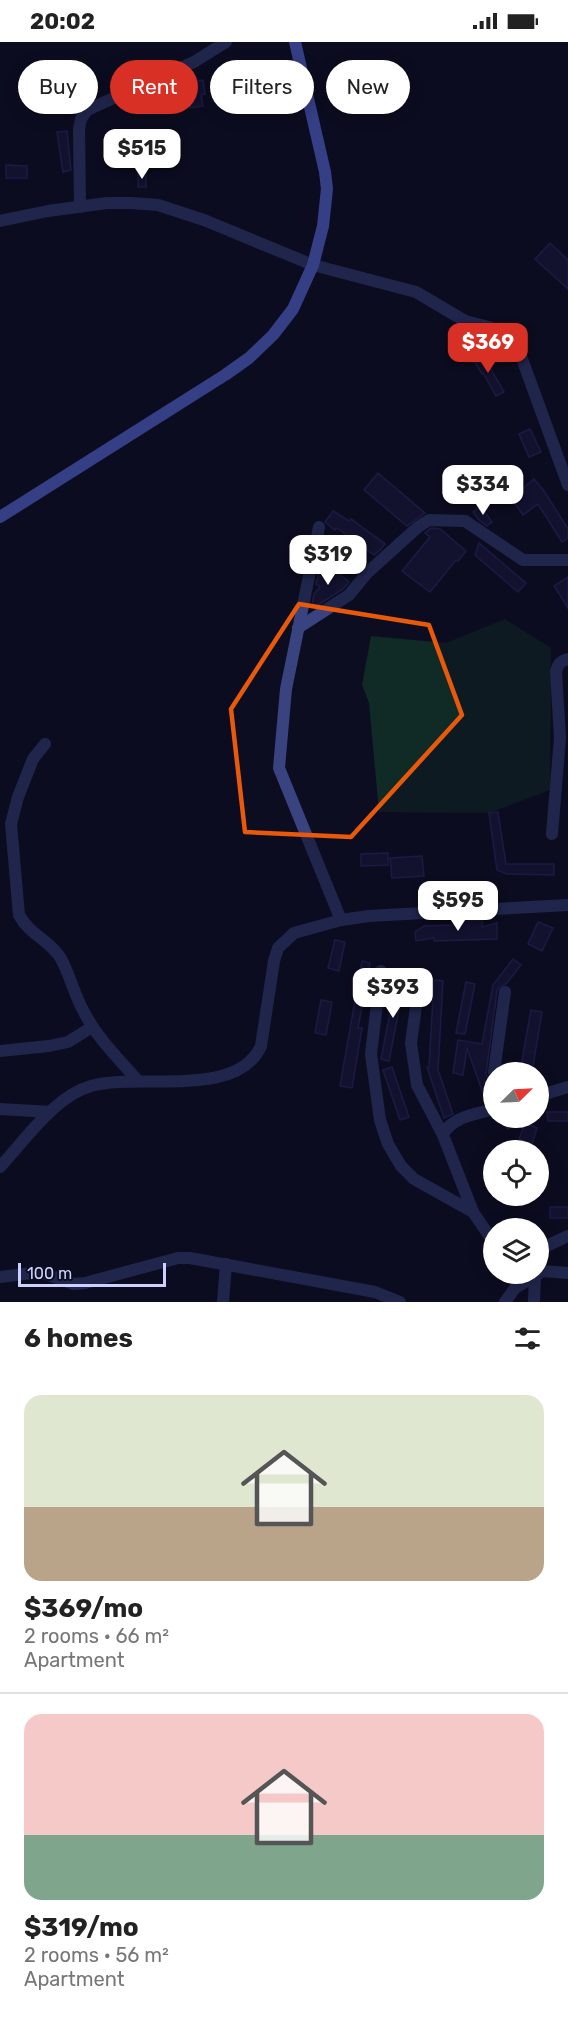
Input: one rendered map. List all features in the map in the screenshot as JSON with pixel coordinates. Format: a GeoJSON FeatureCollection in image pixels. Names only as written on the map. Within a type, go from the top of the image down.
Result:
{"type":"FeatureCollection","features":[{"type":"Feature","properties":{"kind":"main road"},"geometry":{"type":"LineString","coordinates":[[0,517],[249,358],[273,335],[293,309],[313,265],[323,226],[327,189],[295,42]]}},
{"type":"Feature","properties":{"kind":"street"},"geometry":{"type":"LineString","coordinates":[[80,207],[79,129],[81,118],[87,110],[194,62],[226,42]]}},
{"type":"Feature","properties":{"kind":"street"},"geometry":{"type":"LineString","coordinates":[[0,220],[80,207],[131,203],[158,205],[204,220],[313,265],[416,292],[465,321],[489,327],[521,356],[568,485]]}},
{"type":"Feature","properties":{"kind":"street"},"geometry":{"type":"LineString","coordinates":[[298,628],[349,595],[367,573],[418,527],[429,520],[465,521],[523,560],[568,560]]}},
{"type":"Feature","properties":{"kind":"street"},"geometry":{"type":"LineString","coordinates":[[319,527],[286,688],[279,768],[341,920]]}},
{"type":"Feature","properties":{"kind":"street"},"geometry":{"type":"LineString","coordinates":[[552,834],[560,738],[556,672],[562,660],[568,659]]}},
{"type":"Feature","properties":{"kind":"street"},"geometry":{"type":"LineString","coordinates":[[45,744],[33,759],[18,797],[11,824],[19,915],[25,926],[60,957],[92,1027],[138,1081]]}},
{"type":"Feature","properties":{"kind":"street"},"geometry":{"type":"LineString","coordinates":[[0,1167],[50,1112],[70,1095],[91,1086],[138,1081],[211,1079],[230,1073],[257,1056],[261,1046],[274,961],[278,948],[294,933],[341,920],[369,916],[568,905]]}},
{"type":"Feature","properties":{"kind":"street"},"geometry":{"type":"LineString","coordinates":[[381,971],[371,1054],[380,1120],[388,1144],[401,1166],[414,1179],[473,1212]]}},
{"type":"Feature","properties":{"kind":"street"},"geometry":{"type":"LineString","coordinates":[[420,976],[411,1043],[417,1085],[443,1136],[473,1212],[483,1227]]}},
{"type":"Feature","properties":{"kind":"street"},"geometry":{"type":"LineString","coordinates":[[494,1062],[505,992]]}},
{"type":"Feature","properties":{"kind":"street"},"geometry":{"type":"LineString","coordinates":[[0,1051],[68,1042],[92,1027]]}},
{"type":"Feature","properties":{"kind":"street"},"geometry":{"type":"LineString","coordinates":[[549,1093],[568,1087]]}},
{"type":"Feature","properties":{"kind":"street"},"geometry":{"type":"LineString","coordinates":[[0,1109],[50,1112]]}},
{"type":"Feature","properties":{"kind":"street"},"geometry":{"type":"LineString","coordinates":[[443,1136],[447,1127],[453,1123],[483,1113]]}},
{"type":"Feature","properties":{"kind":"street"},"geometry":{"type":"LineString","coordinates":[[549,1245],[568,1236]]}},
{"type":"Feature","properties":{"kind":"street"},"geometry":{"type":"LineString","coordinates":[[0,1277],[40,1272],[74,1284],[85,1283],[178,1258],[190,1258],[375,1292],[400,1302]]}},
{"type":"Feature","properties":{"kind":"street"},"geometry":{"type":"LineString","coordinates":[[223,1302],[226,1264]]}},
{"type":"Feature","properties":{"kind":"street"},"geometry":{"type":"LineString","coordinates":[[549,1273],[568,1273]]}},
{"type":"Feature","properties":{"kind":"street"},"geometry":{"type":"LineString","coordinates":[[514,1284],[515,1288]]}},
{"type":"Feature","properties":{"kind":"street"},"geometry":{"type":"LineString","coordinates":[[505,1302],[515,1288],[521,1284]]}},
{"type":"Feature","properties":{"kind":"street"},"geometry":{"type":"LineString","coordinates":[[534,1302],[536,1284]]}},
{"type":"Feature","properties":{"kind":"highlighted area"},"geometry":{"type":"Polygon","coordinates":[[[299,604],[429,625],[462,715],[351,837],[245,832],[231,709],[299,604]]]}},
{"type":"Feature","properties":{"kind":"green space"},"geometry":{"type":"Polygon","coordinates":[[[505,619],[551,648],[550,790],[489,813],[379,812],[369,703],[362,685],[371,636],[446,643],[505,619]]]}},
{"type":"Feature","properties":{"kind":"building"},"geometry":{"type":"Polygon","coordinates":[[[203,80],[205,94],[201,95],[203,106],[198,107],[198,81],[203,80]]]}},
{"type":"Feature","properties":{"kind":"building"},"geometry":{"type":"Polygon","coordinates":[[[67,131],[71,170],[63,172],[57,132],[67,131]]]}},
{"type":"Feature","properties":{"kind":"building"},"geometry":{"type":"Polygon","coordinates":[[[6,165],[27,166],[27,178],[6,178],[6,165]]]}},
{"type":"Feature","properties":{"kind":"building"},"geometry":{"type":"Polygon","coordinates":[[[138,173],[146,173],[146,187],[138,187],[138,173]]]}},
{"type":"Feature","properties":{"kind":"building"},"geometry":{"type":"Polygon","coordinates":[[[550,243],[568,260],[568,289],[535,259],[550,243]]]}},
{"type":"Feature","properties":{"kind":"building"},"geometry":{"type":"Polygon","coordinates":[[[481,352],[504,392],[496,396],[472,358],[481,352]]]}},
{"type":"Feature","properties":{"kind":"building"},"geometry":{"type":"Polygon","coordinates":[[[530,429],[541,452],[529,457],[519,434],[530,429]]]}},
{"type":"Feature","properties":{"kind":"building"},"geometry":{"type":"Polygon","coordinates":[[[507,470],[521,490],[534,479],[568,529],[568,538],[562,542],[538,504],[523,515],[497,478],[507,470]]]}},
{"type":"Feature","properties":{"kind":"building"},"geometry":{"type":"Polygon","coordinates":[[[378,473],[425,513],[407,526],[364,490],[378,473]]]}},
{"type":"Feature","properties":{"kind":"building"},"geometry":{"type":"Polygon","coordinates":[[[481,506],[492,522],[487,526],[473,512],[481,506]]]}},
{"type":"Feature","properties":{"kind":"building"},"geometry":{"type":"Polygon","coordinates":[[[333,511],[349,521],[351,519],[385,544],[374,555],[325,522],[333,511]]]}},
{"type":"Feature","properties":{"kind":"building"},"geometry":{"type":"Polygon","coordinates":[[[431,528],[440,529],[466,551],[430,592],[402,571],[430,537],[425,533],[431,528]]]}},
{"type":"Feature","properties":{"kind":"building"},"geometry":{"type":"Polygon","coordinates":[[[479,543],[526,583],[518,592],[475,555],[479,543]]]}},
{"type":"Feature","properties":{"kind":"building"},"geometry":{"type":"Polygon","coordinates":[[[321,565],[335,576],[338,573],[349,582],[343,589],[315,607],[312,605],[314,594],[320,587],[316,584],[321,565]]]}},
{"type":"Feature","properties":{"kind":"building"},"geometry":{"type":"Polygon","coordinates":[[[568,577],[568,608],[554,586],[568,577]]]}},
{"type":"Feature","properties":{"kind":"building"},"geometry":{"type":"Polygon","coordinates":[[[498,812],[506,864],[554,864],[554,875],[507,874],[497,870],[489,813],[498,812]]]}},
{"type":"Feature","properties":{"kind":"building"},"geometry":{"type":"Polygon","coordinates":[[[388,853],[388,865],[361,866],[361,854],[388,853]]]}},
{"type":"Feature","properties":{"kind":"building"},"geometry":{"type":"Polygon","coordinates":[[[422,856],[424,876],[392,878],[390,858],[422,856]]]}},
{"type":"Feature","properties":{"kind":"building"},"geometry":{"type":"Polygon","coordinates":[[[482,920],[482,927],[497,923],[497,939],[434,941],[434,938],[416,941],[415,932],[424,926],[456,925],[456,922],[482,920]]]}},
{"type":"Feature","properties":{"kind":"building"},"geometry":{"type":"Polygon","coordinates":[[[538,922],[553,928],[542,951],[528,944],[538,922]]]}},
{"type":"Feature","properties":{"kind":"building"},"geometry":{"type":"Polygon","coordinates":[[[335,940],[345,942],[339,971],[328,968],[335,940]]]}},
{"type":"Feature","properties":{"kind":"building"},"geometry":{"type":"Polygon","coordinates":[[[513,959],[521,965],[506,984],[499,987],[497,991],[488,1062],[483,1062],[483,1093],[467,1048],[463,1075],[453,1073],[458,1040],[482,1044],[493,985],[513,959]]]}},
{"type":"Feature","properties":{"kind":"building"},"geometry":{"type":"Polygon","coordinates":[[[362,961],[370,963],[358,1028],[362,1028],[352,1088],[340,1086],[362,961]]]}},
{"type":"Feature","properties":{"kind":"building"},"geometry":{"type":"Polygon","coordinates":[[[397,977],[405,979],[389,1061],[381,1059],[397,977]]]}},
{"type":"Feature","properties":{"kind":"building"},"geometry":{"type":"Polygon","coordinates":[[[434,980],[443,981],[438,1070],[453,1114],[444,1118],[427,1067],[429,1067],[434,980]]]}},
{"type":"Feature","properties":{"kind":"building"},"geometry":{"type":"Polygon","coordinates":[[[466,982],[475,984],[465,1034],[456,1033],[466,982]]]}},
{"type":"Feature","properties":{"kind":"building"},"geometry":{"type":"Polygon","coordinates":[[[321,1000],[332,1002],[326,1035],[315,1033],[321,1000]]]}},
{"type":"Feature","properties":{"kind":"building"},"geometry":{"type":"Polygon","coordinates":[[[531,1010],[542,1012],[534,1062],[522,1062],[531,1010]]]}},
{"type":"Feature","properties":{"kind":"building"},"geometry":{"type":"Polygon","coordinates":[[[392,1067],[409,1117],[400,1120],[383,1070],[392,1067]]]}},
{"type":"Feature","properties":{"kind":"building"},"geometry":{"type":"Polygon","coordinates":[[[549,1112],[568,1112],[568,1121],[549,1121],[549,1112]]]}},
{"type":"Feature","properties":{"kind":"building"},"geometry":{"type":"Polygon","coordinates":[[[523,1128],[537,1128],[533,1140],[519,1139],[523,1128]]]}},
{"type":"Feature","properties":{"kind":"building"},"geometry":{"type":"Polygon","coordinates":[[[550,1207],[568,1207],[568,1218],[550,1218],[550,1207]]]}}]}
